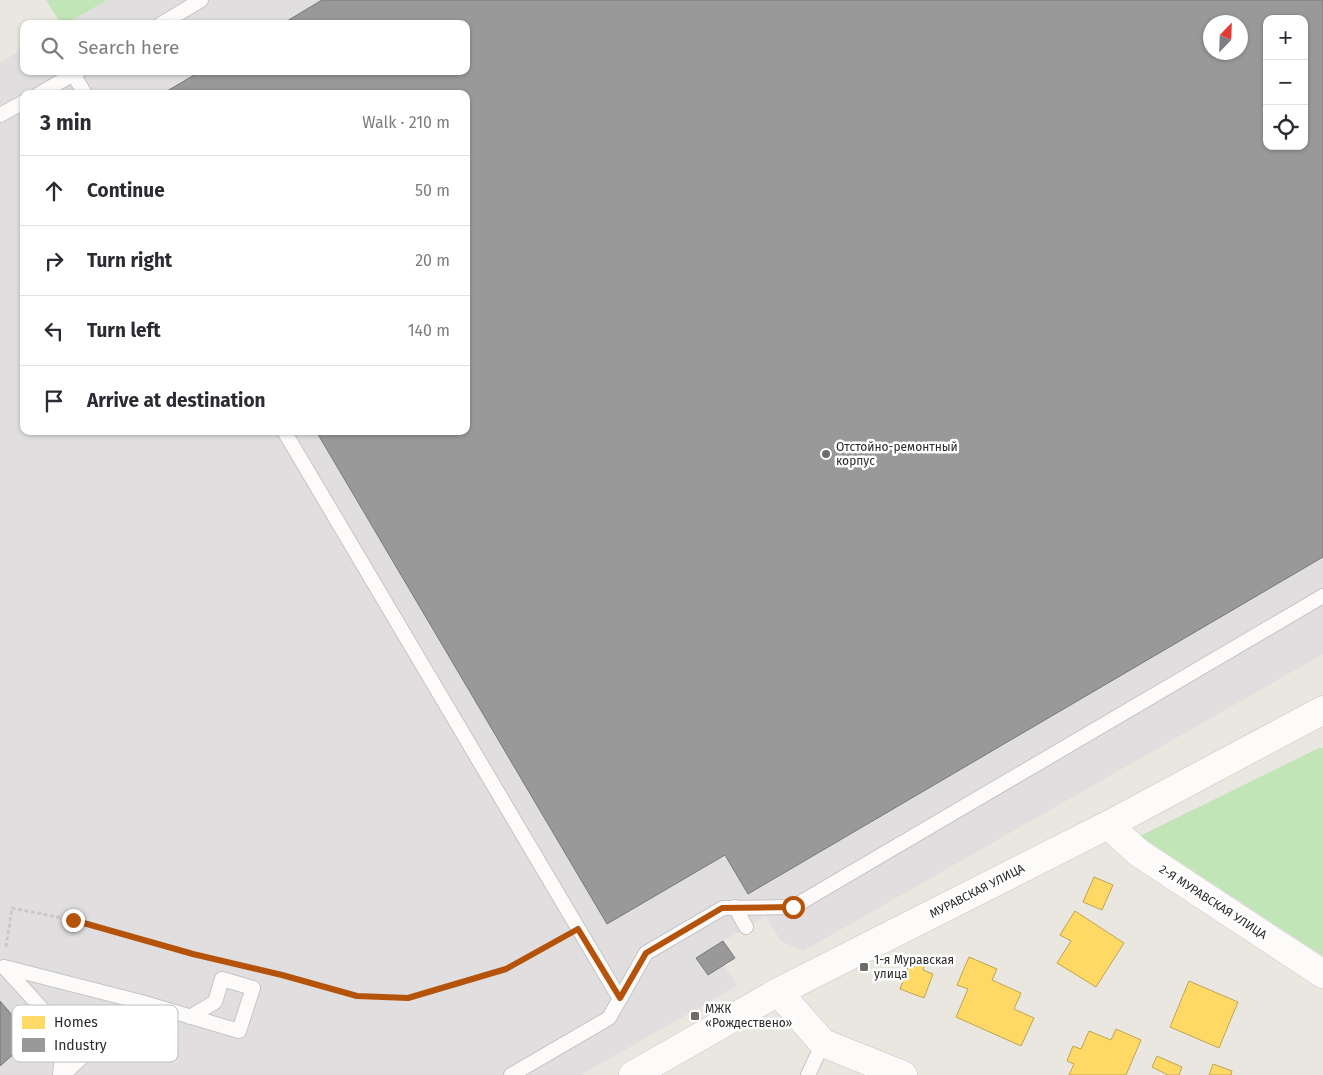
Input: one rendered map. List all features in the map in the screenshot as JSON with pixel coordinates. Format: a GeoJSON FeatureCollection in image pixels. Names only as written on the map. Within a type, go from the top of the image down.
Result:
{"type":"FeatureCollection","features":[{"type":"Feature","properties":{"kind":"street","name":"МУРАВСКАЯ УЛИЦА"},"geometry":{"type":"LineString","coordinates":[[644,1072],[778,992],[1108,825],[1321,713]]}},
{"type":"Feature","properties":{"kind":"street","name":"2-Я МУРАВСКАЯ УЛИЦА"},"geometry":{"type":"LineString","coordinates":[[1108,825],[1139,853],[1323,974]]}},
{"type":"Feature","properties":{"kind":"street"},"geometry":{"type":"LineString","coordinates":[[778,992],[823,1042],[903,1075]]}},
{"type":"Feature","properties":{"kind":"lane"},"geometry":{"type":"LineString","coordinates":[[168,20],[202,0]]}},
{"type":"Feature","properties":{"kind":"lane"},"geometry":{"type":"LineString","coordinates":[[46,90],[72,75]]}},
{"type":"Feature","properties":{"kind":"lane"},"geometry":{"type":"LineString","coordinates":[[77,75],[83,90]]}},
{"type":"Feature","properties":{"kind":"lane"},"geometry":{"type":"LineString","coordinates":[[0,115],[20,104]]}},
{"type":"Feature","properties":{"kind":"lane"},"geometry":{"type":"LineString","coordinates":[[286,435],[620,998]]}},
{"type":"Feature","properties":{"kind":"lane"},"geometry":{"type":"LineString","coordinates":[[511,1075],[609,1018],[646,953],[722,908],[793,907],[1323,596]]}},
{"type":"Feature","properties":{"kind":"lane"},"geometry":{"type":"LineString","coordinates":[[735,908],[746,927]]}},
{"type":"Feature","properties":{"kind":"lane"},"geometry":{"type":"LineString","coordinates":[[2,967],[151,1005]]}},
{"type":"Feature","properties":{"kind":"lane"},"geometry":{"type":"LineString","coordinates":[[2,967],[38,1005]]}},
{"type":"Feature","properties":{"kind":"lane"},"geometry":{"type":"LineString","coordinates":[[178,1013],[190,1017],[239,1031],[253,988],[222,979],[215,1002],[190,1017]]}},
{"type":"Feature","properties":{"kind":"lane"},"geometry":{"type":"LineString","coordinates":[[138,1005],[141,1002]]}},
{"type":"Feature","properties":{"kind":"lane"},"geometry":{"type":"LineString","coordinates":[[808,1075],[823,1042]]}},
{"type":"Feature","properties":{"kind":"lane"},"geometry":{"type":"LineString","coordinates":[[62,1075],[63,1062]]}},
{"type":"Feature","properties":{"kind":"lane"},"geometry":{"type":"LineString","coordinates":[[62,1075],[76,1062]]}},
{"type":"Feature","properties":{"kind":"path"},"geometry":{"type":"LineString","coordinates":[[2,967],[12,908],[73,920],[220,961]]}},
{"type":"Feature","properties":{"kind":"path"},"geometry":{"type":"LineString","coordinates":[[255,969],[357,996],[408,998],[506,969],[578,929]]}},
{"type":"Feature","properties":{"kind":"shaded area","name":"Отстойно-ремонтный корпус"},"geometry":{"type":"Polygon","coordinates":[[[107,0],[1323,0],[1323,654],[803,951],[781,941],[766,916],[723,941],[735,958],[724,965],[737,986],[581,1075],[0,1075],[0,63],[20,50],[20,75],[470,75],[470,20],[73,20],[107,0]]]}},
{"type":"Feature","properties":{"kind":"green space"},"geometry":{"type":"Polygon","coordinates":[[[46,0],[107,0],[73,20],[58,20],[46,0]]]}},
{"type":"Feature","properties":{"kind":"green space"},"geometry":{"type":"Polygon","coordinates":[[[1319,748],[1323,748],[1323,956],[1140,836],[1319,748]]]}},
{"type":"Feature","properties":{"kind":"building: Homes"},"geometry":{"type":"Polygon","coordinates":[[[1094,877],[1113,885],[1102,910],[1083,902],[1094,877]]]}},
{"type":"Feature","properties":{"kind":"building: Homes"},"geometry":{"type":"Polygon","coordinates":[[[1075,911],[1124,943],[1096,987],[1057,963],[1071,941],[1060,935],[1075,911]]]}},
{"type":"Feature","properties":{"kind":"building: Homes"},"geometry":{"type":"Polygon","coordinates":[[[912,956],[926,962],[923,970],[933,974],[924,998],[900,989],[912,956]]]}},
{"type":"Feature","properties":{"kind":"building: Homes"},"geometry":{"type":"Polygon","coordinates":[[[969,957],[997,969],[992,980],[1021,993],[1014,1009],[1034,1018],[1021,1046],[956,1017],[968,989],[957,985],[969,957]]]}},
{"type":"Feature","properties":{"kind":"building: Homes"},"geometry":{"type":"Polygon","coordinates":[[[1189,981],[1238,1002],[1219,1048],[1170,1027],[1189,981]]]}},
{"type":"Feature","properties":{"kind":"building: Homes"},"geometry":{"type":"Polygon","coordinates":[[[1116,1029],[1141,1040],[1126,1075],[1069,1075],[1074,1064],[1067,1061],[1073,1046],[1081,1049],[1089,1031],[1111,1040],[1116,1029]]]}},
{"type":"Feature","properties":{"kind":"building: Homes"},"geometry":{"type":"Polygon","coordinates":[[[1157,1056],[1182,1067],[1179,1075],[1168,1075],[1152,1067],[1157,1056]]]}},
{"type":"Feature","properties":{"kind":"building: Homes"},"geometry":{"type":"Polygon","coordinates":[[[1213,1064],[1232,1071],[1231,1075],[1209,1075],[1213,1064]]]}},
{"type":"Feature","properties":{"kind":"building: Industry","name":"Отстойно-ремонтный корпус"},"geometry":{"type":"Polygon","coordinates":[[[322,0],[1323,0],[1323,557],[748,894],[725,855],[607,924],[318,435],[470,435],[470,90],[169,90],[194,75],[470,75],[470,20],[289,20],[322,0]]]}},
{"type":"Feature","properties":{"kind":"building: Industry"},"geometry":{"type":"Polygon","coordinates":[[[723,941],[735,958],[708,975],[696,958],[723,941]]]}},
{"type":"Feature","properties":{"kind":"building: Industry"},"geometry":{"type":"Polygon","coordinates":[[[0,1001],[12,1015],[12,1056],[0,1066],[0,1001]]]}},
{"type":"Feature","properties":{"kind":"place","name":"Отстойно-ремонтный корпус"},"geometry":{"type":"Point","coordinates":[826,454]}},
{"type":"Feature","properties":{"kind":"place","name":"1-я Муравская улица"},"geometry":{"type":"Point","coordinates":[864,967]}},
{"type":"Feature","properties":{"kind":"place","name":"МЖК «Рождествено»"},"geometry":{"type":"Point","coordinates":[695,1016]}},
{"type":"Feature","properties":{"kind":"route"},"geometry":{"type":"LineString","coordinates":[[73,920],[193,954],[282,975],[357,996],[408,998],[506,969],[578,929],[620,998],[646,953],[722,908],[793,907]]}}]}
